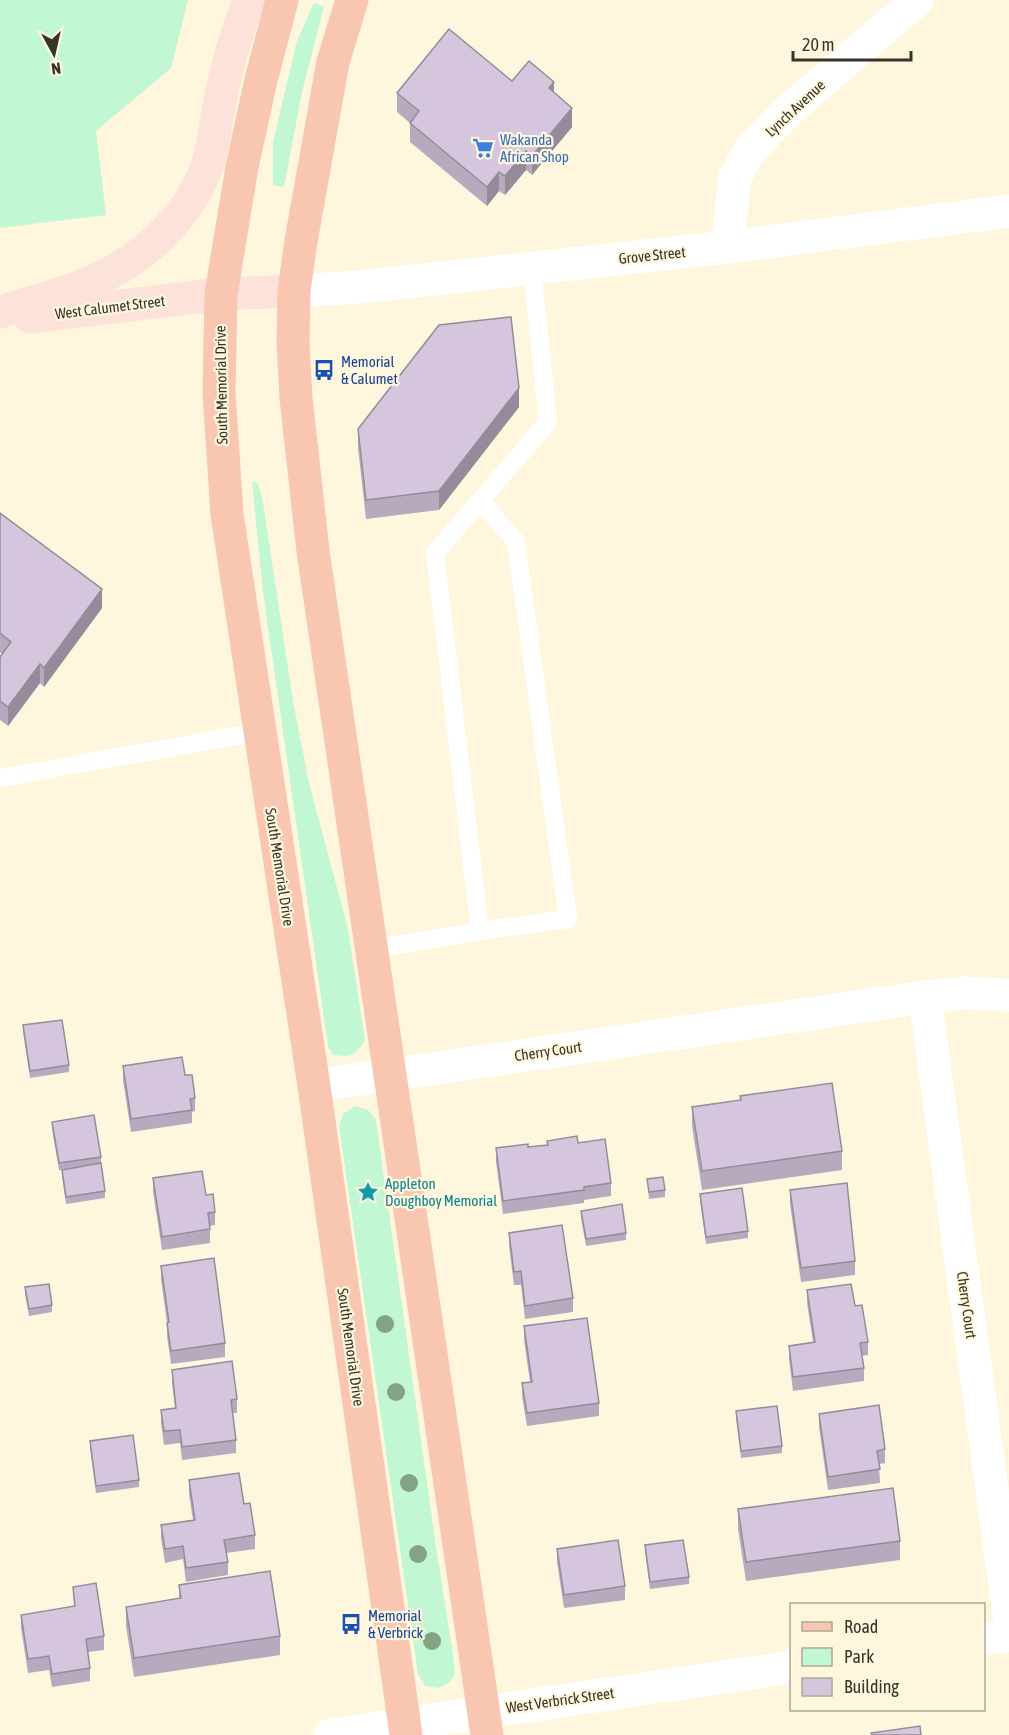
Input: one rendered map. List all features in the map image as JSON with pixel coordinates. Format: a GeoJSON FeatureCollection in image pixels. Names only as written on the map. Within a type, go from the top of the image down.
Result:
{"type":"FeatureCollection","features":[{"type":"Feature","properties":{"kind":"main road"},"geometry":{"type":"LineString","coordinates":[[0,312],[99,279],[123,266],[154,243],[179,217],[195,194],[208,160],[222,92],[242,17],[250,0]]}},
{"type":"Feature","properties":{"kind":"main road","name":"South Memorial Drive"},"geometry":{"type":"LineString","coordinates":[[282,0],[242,167],[221,294],[219,392],[227,514],[314,1086],[405,1729]]}},
{"type":"Feature","properties":{"kind":"main road"},"geometry":{"type":"LineString","coordinates":[[352,0],[333,62],[301,241],[294,291],[293,343],[296,398],[308,512],[485,1723]]}},
{"type":"Feature","properties":{"kind":"main road","name":"West Calumet Street"},"geometry":{"type":"LineString","coordinates":[[0,321],[221,294],[294,291]]}},
{"type":"Feature","properties":{"kind":"street","name":"Lynch Avenue"},"geometry":{"type":"LineString","coordinates":[[727,247],[735,177],[750,150],[789,110],[917,0]]}},
{"type":"Feature","properties":{"kind":"street","name":"Grove Street"},"geometry":{"type":"LineString","coordinates":[[294,291],[360,287],[727,247],[1009,210]]}},
{"type":"Feature","properties":{"kind":"street","name":"Cherry Court"},"geometry":{"type":"LineString","coordinates":[[314,1086],[925,997],[964,993],[1009,995]]}},
{"type":"Feature","properties":{"kind":"street","name":"Cherry Court"},"geometry":{"type":"LineString","coordinates":[[925,997],[1009,1614]]}},
{"type":"Feature","properties":{"kind":"street"},"geometry":{"type":"LineString","coordinates":[[985,1639],[1009,1635]]}},
{"type":"Feature","properties":{"kind":"street","name":"West Verbrick Street"},"geometry":{"type":"LineString","coordinates":[[330,1735],[485,1723],[790,1667]]}},
{"type":"Feature","properties":{"kind":"lane"},"geometry":{"type":"LineString","coordinates":[[480,931],[435,553],[548,422],[532,268]]}},
{"type":"Feature","properties":{"kind":"lane"},"geometry":{"type":"LineString","coordinates":[[372,949],[568,919],[516,542],[480,500]]}},
{"type":"Feature","properties":{"kind":"lane"},"geometry":{"type":"LineString","coordinates":[[0,778],[260,732]]}},
{"type":"Feature","properties":{"kind":"green space"},"geometry":{"type":"Polygon","coordinates":[[[0,0],[188,0],[171,68],[96,131],[106,215],[0,228],[0,0]]]}},
{"type":"Feature","properties":{"kind":"green space"},"geometry":{"type":"Polygon","coordinates":[[[314,3],[324,7],[302,92],[284,187],[273,185],[273,142],[297,41],[314,3]]]}},
{"type":"Feature","properties":{"kind":"green space"},"geometry":{"type":"Polygon","coordinates":[[[252,482],[257,482],[262,496],[293,701],[309,783],[348,929],[365,1040],[355,1053],[348,1056],[333,1055],[328,1046],[263,592],[252,482]]]}},
{"type":"Feature","properties":{"kind":"green space"},"geometry":{"type":"Polygon","coordinates":[[[355,1106],[368,1110],[376,1120],[453,1654],[455,1674],[449,1683],[439,1688],[425,1686],[418,1674],[339,1126],[343,1114],[355,1106]]]}},
{"type":"Feature","properties":{"kind":"building"},"geometry":{"type":"Polygon","coordinates":[[[449,29],[512,81],[529,61],[554,82],[549,88],[572,108],[532,156],[526,151],[505,176],[499,172],[487,187],[410,123],[419,111],[397,93],[449,29]]]}},
{"type":"Feature","properties":{"kind":"building"},"geometry":{"type":"Polygon","coordinates":[[[511,317],[519,388],[439,491],[366,500],[358,429],[439,325],[511,317]]]}},
{"type":"Feature","properties":{"kind":"building"},"geometry":{"type":"Polygon","coordinates":[[[0,513],[102,589],[44,668],[40,664],[8,707],[0,701],[0,657],[11,642],[0,633],[0,513]]]}},
{"type":"Feature","properties":{"kind":"building"},"geometry":{"type":"Polygon","coordinates":[[[62,1020],[69,1065],[30,1071],[23,1025],[62,1020]]]}},
{"type":"Feature","properties":{"kind":"building"},"geometry":{"type":"Polygon","coordinates":[[[182,1057],[185,1075],[192,1075],[195,1098],[190,1099],[192,1110],[131,1119],[123,1066],[182,1057]]]}},
{"type":"Feature","properties":{"kind":"building"},"geometry":{"type":"Polygon","coordinates":[[[832,1083],[842,1151],[702,1171],[692,1107],[741,1100],[740,1096],[832,1083]]]}},
{"type":"Feature","properties":{"kind":"building"},"geometry":{"type":"Polygon","coordinates":[[[94,1115],[101,1157],[59,1163],[52,1122],[94,1115]]]}},
{"type":"Feature","properties":{"kind":"building"},"geometry":{"type":"Polygon","coordinates":[[[577,1136],[578,1143],[605,1139],[611,1183],[584,1187],[584,1190],[503,1201],[496,1148],[528,1144],[528,1147],[548,1145],[547,1141],[577,1136]]]}},
{"type":"Feature","properties":{"kind":"building"},"geometry":{"type":"Polygon","coordinates":[[[101,1163],[105,1191],[66,1197],[62,1170],[101,1163]]]}},
{"type":"Feature","properties":{"kind":"building"},"geometry":{"type":"Polygon","coordinates":[[[202,1171],[206,1195],[213,1194],[215,1212],[208,1213],[210,1229],[162,1237],[153,1178],[202,1171]]]}},
{"type":"Feature","properties":{"kind":"building"},"geometry":{"type":"Polygon","coordinates":[[[663,1177],[665,1190],[649,1192],[647,1179],[663,1177]]]}},
{"type":"Feature","properties":{"kind":"building"},"geometry":{"type":"Polygon","coordinates":[[[847,1183],[855,1261],[801,1268],[790,1190],[847,1183]]]}},
{"type":"Feature","properties":{"kind":"building"},"geometry":{"type":"Polygon","coordinates":[[[742,1188],[748,1231],[706,1237],[700,1194],[742,1188]]]}},
{"type":"Feature","properties":{"kind":"building"},"geometry":{"type":"Polygon","coordinates":[[[622,1204],[626,1233],[586,1239],[581,1211],[622,1204]]]}},
{"type":"Feature","properties":{"kind":"building"},"geometry":{"type":"Polygon","coordinates":[[[562,1225],[573,1298],[525,1306],[521,1271],[514,1272],[509,1233],[562,1225]]]}},
{"type":"Feature","properties":{"kind":"building"},"geometry":{"type":"Polygon","coordinates":[[[214,1258],[225,1343],[171,1351],[161,1266],[214,1258]]]}},
{"type":"Feature","properties":{"kind":"building"},"geometry":{"type":"Polygon","coordinates":[[[49,1284],[52,1305],[29,1309],[25,1287],[49,1284]]]}},
{"type":"Feature","properties":{"kind":"building"},"geometry":{"type":"Polygon","coordinates":[[[851,1284],[855,1306],[862,1305],[868,1342],[860,1343],[864,1368],[793,1377],[789,1346],[815,1342],[807,1290],[851,1284]]]}},
{"type":"Feature","properties":{"kind":"building"},"geometry":{"type":"Polygon","coordinates":[[[587,1318],[599,1403],[527,1413],[522,1383],[532,1382],[524,1326],[587,1318]]]}},
{"type":"Feature","properties":{"kind":"building"},"geometry":{"type":"Polygon","coordinates":[[[232,1361],[237,1399],[231,1400],[236,1440],[182,1447],[180,1430],[164,1431],[161,1410],[176,1408],[172,1370],[232,1361]]]}},
{"type":"Feature","properties":{"kind":"building"},"geometry":{"type":"Polygon","coordinates":[[[879,1405],[885,1449],[877,1451],[880,1469],[828,1477],[819,1414],[879,1405]]]}},
{"type":"Feature","properties":{"kind":"building"},"geometry":{"type":"Polygon","coordinates":[[[777,1406],[782,1446],[741,1451],[736,1411],[777,1406]]]}},
{"type":"Feature","properties":{"kind":"building"},"geometry":{"type":"Polygon","coordinates":[[[133,1435],[139,1480],[96,1486],[90,1441],[133,1435]]]}},
{"type":"Feature","properties":{"kind":"building"},"geometry":{"type":"Polygon","coordinates":[[[239,1473],[244,1504],[250,1503],[255,1535],[224,1540],[228,1562],[186,1568],[183,1546],[165,1549],[161,1525],[195,1520],[189,1480],[239,1473]]]}},
{"type":"Feature","properties":{"kind":"building"},"geometry":{"type":"Polygon","coordinates":[[[893,1488],[900,1541],[746,1562],[738,1509],[893,1488]]]}},
{"type":"Feature","properties":{"kind":"building"},"geometry":{"type":"Polygon","coordinates":[[[618,1540],[625,1586],[564,1595],[557,1549],[618,1540]]]}},
{"type":"Feature","properties":{"kind":"building"},"geometry":{"type":"Polygon","coordinates":[[[683,1540],[689,1577],[650,1582],[645,1545],[683,1540]]]}},
{"type":"Feature","properties":{"kind":"building"},"geometry":{"type":"Polygon","coordinates":[[[270,1571],[280,1636],[134,1658],[126,1607],[181,1598],[179,1585],[270,1571]]]}},
{"type":"Feature","properties":{"kind":"building"},"geometry":{"type":"Polygon","coordinates":[[[96,1583],[104,1636],[86,1639],[90,1668],[52,1674],[49,1656],[28,1659],[21,1615],[75,1606],[73,1587],[96,1583]]]}},
{"type":"Feature","properties":{"kind":"building"},"geometry":{"type":"Polygon","coordinates":[[[920,1726],[921,1735],[872,1735],[871,1733],[920,1726]]]}},
{"type":"Feature","properties":{"kind":"place","name":"Wakanda African Shop"},"geometry":{"type":"Point","coordinates":[483,148]}},
{"type":"Feature","properties":{"kind":"place","name":"Memorial & Calumet"},"geometry":{"type":"Point","coordinates":[324,370]}},
{"type":"Feature","properties":{"kind":"place","name":"Appleton Doughboy Memorial"},"geometry":{"type":"Point","coordinates":[368,1192]}},
{"type":"Feature","properties":{"kind":"place","name":"Memorial & Verbrick"},"geometry":{"type":"Point","coordinates":[351,1624]}}]}
